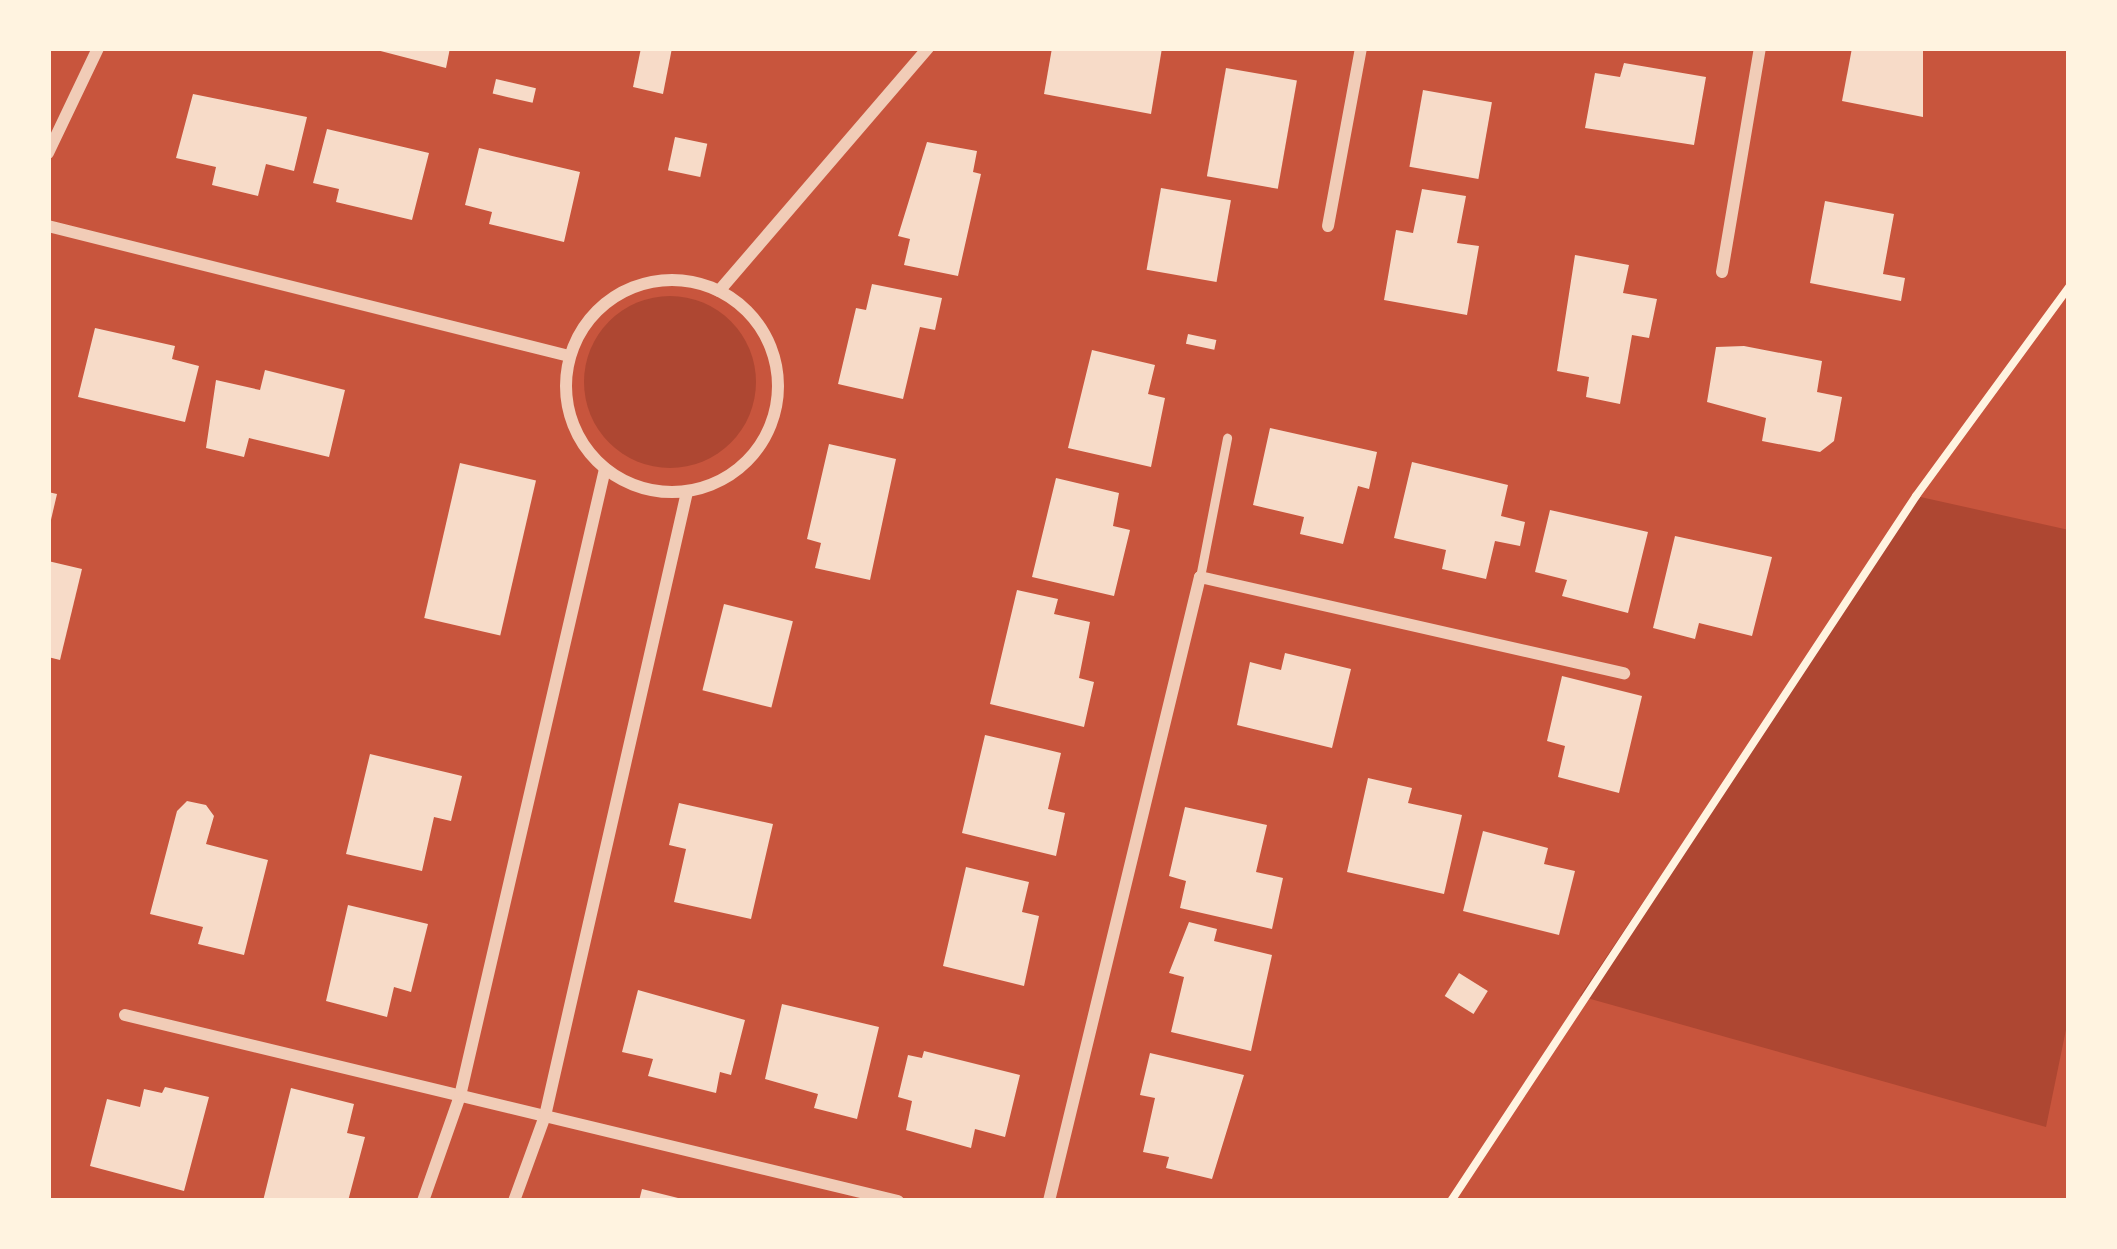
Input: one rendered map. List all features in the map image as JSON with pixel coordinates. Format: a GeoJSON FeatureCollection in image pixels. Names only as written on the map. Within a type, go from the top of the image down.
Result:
{"type":"FeatureCollection","features":[{"type":"Feature","properties":{"kind":"street"},"geometry":{"type":"LineString","coordinates":[[48,153],[98,48]]}},
{"type":"Feature","properties":{"kind":"street"},"geometry":{"type":"LineString","coordinates":[[719,291],[928,48]]}},
{"type":"Feature","properties":{"kind":"street"},"geometry":{"type":"LineString","coordinates":[[1328,226],[1361,48]]}},
{"type":"Feature","properties":{"kind":"street"},"geometry":{"type":"LineString","coordinates":[[1722,272],[1760,48]]}},
{"type":"Feature","properties":{"kind":"street"},"geometry":{"type":"LineString","coordinates":[[48,226],[569,356]]}},
{"type":"Feature","properties":{"kind":"street"},"geometry":{"type":"LineString","coordinates":[[683,280],[719,291],[754,318],[772,350],[776,411],[737,470],[687,492],[642,489],[605,470],[578,439],[566,404],[569,356],[599,308],[631,287],[683,280]]}},
{"type":"Feature","properties":{"kind":"street"},"geometry":{"type":"LineString","coordinates":[[423,1201],[460,1096],[605,470]]}},
{"type":"Feature","properties":{"kind":"street"},"geometry":{"type":"LineString","coordinates":[[514,1201],[545,1116],[687,492]]}},
{"type":"Feature","properties":{"kind":"street"},"geometry":{"type":"LineString","coordinates":[[1048,1201],[1200,577],[1624,673]]}},
{"type":"Feature","properties":{"kind":"street"},"geometry":{"type":"LineString","coordinates":[[125,1015],[898,1201]]}},
{"type":"Feature","properties":{"kind":"lane"},"geometry":{"type":"LineString","coordinates":[[1200,577],[1227,438]]}},
{"type":"Feature","properties":{"kind":"path"},"geometry":{"type":"LineString","coordinates":[[1451,1201],[1916,496],[2069,287]]}},
{"type":"Feature","properties":{"kind":"shaded area"},"geometry":{"type":"Polygon","coordinates":[[[670,296],[703,303],[731,321],[749,349],[756,382],[749,415],[731,443],[703,461],[670,468],[637,461],[609,443],[591,415],[584,382],[591,349],[609,321],[637,303],[670,296]]]}},
{"type":"Feature","properties":{"kind":"shaded area"},"geometry":{"type":"Polygon","coordinates":[[[1916,496],[2069,530],[2069,1015],[2046,1127],[1580,996],[1916,496]]]}},
{"type":"Feature","properties":{"kind":"building"},"geometry":{"type":"Polygon","coordinates":[[[369,48],[450,48],[446,68],[369,48]]]}},
{"type":"Feature","properties":{"kind":"building"},"geometry":{"type":"Polygon","coordinates":[[[641,48],[672,48],[663,94],[633,87],[641,48]]]}},
{"type":"Feature","properties":{"kind":"building"},"geometry":{"type":"Polygon","coordinates":[[[1052,48],[1162,48],[1151,114],[1044,94],[1052,48]]]}},
{"type":"Feature","properties":{"kind":"building"},"geometry":{"type":"Polygon","coordinates":[[[1852,48],[1923,48],[1923,117],[1842,101],[1852,48]]]}},
{"type":"Feature","properties":{"kind":"building"},"geometry":{"type":"Polygon","coordinates":[[[1624,63],[1706,77],[1694,145],[1585,128],[1595,73],[1620,77],[1624,63]]]}},
{"type":"Feature","properties":{"kind":"building"},"geometry":{"type":"Polygon","coordinates":[[[1226,68],[1297,81],[1278,189],[1207,176],[1226,68]]]}},
{"type":"Feature","properties":{"kind":"building"},"geometry":{"type":"Polygon","coordinates":[[[496,79],[536,88],[533,103],[493,94],[496,79]]]}},
{"type":"Feature","properties":{"kind":"building"},"geometry":{"type":"Polygon","coordinates":[[[1423,90],[1492,102],[1478,179],[1409,167],[1423,90]]]}},
{"type":"Feature","properties":{"kind":"building"},"geometry":{"type":"Polygon","coordinates":[[[193,94],[307,117],[294,171],[266,164],[258,196],[212,185],[216,167],[176,158],[193,94]]]}},
{"type":"Feature","properties":{"kind":"building"},"geometry":{"type":"Polygon","coordinates":[[[327,129],[429,153],[412,220],[336,202],[339,189],[313,183],[327,129]]]}},
{"type":"Feature","properties":{"kind":"building"},"geometry":{"type":"Polygon","coordinates":[[[675,137],[707,144],[700,177],[668,170],[675,137]]]}},
{"type":"Feature","properties":{"kind":"building"},"geometry":{"type":"Polygon","coordinates":[[[927,142],[977,151],[973,172],[981,174],[958,276],[904,265],[910,239],[898,236],[927,142]]]}},
{"type":"Feature","properties":{"kind":"building"},"geometry":{"type":"Polygon","coordinates":[[[479,148],[580,172],[564,242],[489,224],[492,212],[465,205],[479,148]]]}},
{"type":"Feature","properties":{"kind":"building"},"geometry":{"type":"Polygon","coordinates":[[[1161,188],[1231,200],[1217,282],[1147,270],[1161,188]]]}},
{"type":"Feature","properties":{"kind":"building"},"geometry":{"type":"Polygon","coordinates":[[[1422,189],[1466,196],[1457,243],[1479,246],[1467,315],[1384,300],[1396,230],[1413,233],[1422,189]]]}},
{"type":"Feature","properties":{"kind":"building"},"geometry":{"type":"Polygon","coordinates":[[[1825,201],[1894,214],[1883,274],[1905,278],[1901,301],[1810,283],[1825,201]]]}},
{"type":"Feature","properties":{"kind":"building"},"geometry":{"type":"Polygon","coordinates":[[[1575,255],[1629,265],[1623,293],[1657,299],[1649,338],[1632,335],[1620,404],[1586,397],[1589,377],[1557,371],[1575,255]]]}},
{"type":"Feature","properties":{"kind":"building"},"geometry":{"type":"Polygon","coordinates":[[[872,284],[942,298],[935,330],[920,327],[903,399],[838,384],[856,308],[866,310],[872,284]]]}},
{"type":"Feature","properties":{"kind":"building"},"geometry":{"type":"Polygon","coordinates":[[[95,328],[175,346],[172,359],[199,366],[185,422],[78,397],[95,328]]]}},
{"type":"Feature","properties":{"kind":"building"},"geometry":{"type":"Polygon","coordinates":[[[1188,334],[1216,340],[1214,350],[1186,344],[1188,334]]]}},
{"type":"Feature","properties":{"kind":"building"},"geometry":{"type":"Polygon","coordinates":[[[1744,346],[1822,361],[1817,392],[1842,397],[1834,441],[1820,452],[1762,441],[1766,418],[1707,402],[1716,347],[1744,346]]]}},
{"type":"Feature","properties":{"kind":"building"},"geometry":{"type":"Polygon","coordinates":[[[1092,350],[1155,365],[1148,394],[1165,398],[1151,467],[1068,448],[1092,350]]]}},
{"type":"Feature","properties":{"kind":"building"},"geometry":{"type":"Polygon","coordinates":[[[265,370],[345,390],[329,457],[249,438],[244,457],[206,448],[216,380],[260,390],[265,370]]]}},
{"type":"Feature","properties":{"kind":"building"},"geometry":{"type":"Polygon","coordinates":[[[1270,428],[1377,452],[1369,489],[1358,486],[1343,544],[1300,534],[1304,517],[1253,505],[1270,428]]]}},
{"type":"Feature","properties":{"kind":"building"},"geometry":{"type":"Polygon","coordinates":[[[829,444],[896,459],[870,580],[815,568],[821,543],[807,539],[829,444]]]}},
{"type":"Feature","properties":{"kind":"building"},"geometry":{"type":"Polygon","coordinates":[[[1412,462],[1508,485],[1501,516],[1525,522],[1520,546],[1495,541],[1486,579],[1442,569],[1446,550],[1394,538],[1412,462]]]}},
{"type":"Feature","properties":{"kind":"building"},"geometry":{"type":"Polygon","coordinates":[[[460,463],[536,481],[500,635],[424,618],[460,463]]]}},
{"type":"Feature","properties":{"kind":"building"},"geometry":{"type":"Polygon","coordinates":[[[1056,478],[1119,493],[1113,526],[1130,530],[1114,596],[1032,577],[1056,478]]]}},
{"type":"Feature","properties":{"kind":"building"},"geometry":{"type":"Polygon","coordinates":[[[48,492],[57,494],[50,524],[48,523],[48,492]]]}},
{"type":"Feature","properties":{"kind":"building"},"geometry":{"type":"Polygon","coordinates":[[[1550,510],[1648,532],[1628,613],[1562,596],[1567,580],[1535,572],[1550,510]]]}},
{"type":"Feature","properties":{"kind":"building"},"geometry":{"type":"Polygon","coordinates":[[[1675,536],[1772,557],[1752,636],[1699,623],[1695,639],[1653,628],[1675,536]]]}},
{"type":"Feature","properties":{"kind":"building"},"geometry":{"type":"Polygon","coordinates":[[[48,561],[82,569],[60,660],[48,657],[48,561]]]}},
{"type":"Feature","properties":{"kind":"building"},"geometry":{"type":"Polygon","coordinates":[[[1017,590],[1058,599],[1054,614],[1090,622],[1079,678],[1094,682],[1084,727],[990,704],[1017,590]]]}},
{"type":"Feature","properties":{"kind":"building"},"geometry":{"type":"Polygon","coordinates":[[[724,604],[793,621],[771,708],[702,690],[724,604]]]}},
{"type":"Feature","properties":{"kind":"building"},"geometry":{"type":"Polygon","coordinates":[[[1285,653],[1351,669],[1332,748],[1237,725],[1250,662],[1281,670],[1285,653]]]}},
{"type":"Feature","properties":{"kind":"building"},"geometry":{"type":"Polygon","coordinates":[[[1562,676],[1642,696],[1619,793],[1558,777],[1565,746],[1547,741],[1562,676]]]}},
{"type":"Feature","properties":{"kind":"building"},"geometry":{"type":"Polygon","coordinates":[[[985,735],[1061,753],[1048,809],[1065,813],[1056,856],[962,833],[985,735]]]}},
{"type":"Feature","properties":{"kind":"building"},"geometry":{"type":"Polygon","coordinates":[[[370,754],[462,776],[451,821],[434,817],[422,871],[346,854],[370,754]]]}},
{"type":"Feature","properties":{"kind":"building"},"geometry":{"type":"Polygon","coordinates":[[[1368,778],[1412,788],[1408,803],[1462,815],[1444,894],[1347,872],[1368,778]]]}},
{"type":"Feature","properties":{"kind":"building"},"geometry":{"type":"Polygon","coordinates":[[[187,801],[206,805],[214,816],[206,844],[268,860],[244,955],[198,944],[203,927],[150,914],[177,811],[187,801]]]}},
{"type":"Feature","properties":{"kind":"building"},"geometry":{"type":"Polygon","coordinates":[[[679,803],[773,824],[751,919],[674,902],[686,849],[669,845],[679,803]]]}},
{"type":"Feature","properties":{"kind":"building"},"geometry":{"type":"Polygon","coordinates":[[[1185,807],[1267,825],[1256,872],[1283,878],[1272,929],[1180,908],[1186,881],[1169,876],[1185,807]]]}},
{"type":"Feature","properties":{"kind":"building"},"geometry":{"type":"Polygon","coordinates":[[[1483,831],[1548,848],[1544,864],[1575,871],[1559,935],[1463,911],[1483,831]]]}},
{"type":"Feature","properties":{"kind":"building"},"geometry":{"type":"Polygon","coordinates":[[[966,867],[1029,882],[1022,912],[1039,916],[1024,986],[943,966],[966,867]]]}},
{"type":"Feature","properties":{"kind":"building"},"geometry":{"type":"Polygon","coordinates":[[[348,905],[428,924],[411,992],[394,987],[387,1017],[326,1001],[348,905]]]}},
{"type":"Feature","properties":{"kind":"building"},"geometry":{"type":"Polygon","coordinates":[[[1189,922],[1217,929],[1214,941],[1272,955],[1251,1051],[1171,1032],[1184,977],[1169,973],[1189,922]]]}},
{"type":"Feature","properties":{"kind":"building"},"geometry":{"type":"Polygon","coordinates":[[[1459,973],[1488,991],[1474,1014],[1445,996],[1459,973]]]}},
{"type":"Feature","properties":{"kind":"building"},"geometry":{"type":"Polygon","coordinates":[[[638,990],[745,1020],[731,1075],[720,1072],[716,1093],[648,1076],[653,1059],[622,1052],[638,990]]]}},
{"type":"Feature","properties":{"kind":"building"},"geometry":{"type":"Polygon","coordinates":[[[782,1004],[879,1027],[857,1119],[814,1108],[818,1094],[765,1079],[782,1004]]]}},
{"type":"Feature","properties":{"kind":"building"},"geometry":{"type":"Polygon","coordinates":[[[924,1051],[1020,1075],[1005,1137],[975,1129],[971,1148],[906,1130],[912,1101],[898,1097],[908,1055],[922,1058],[924,1051]]]}},
{"type":"Feature","properties":{"kind":"building"},"geometry":{"type":"Polygon","coordinates":[[[1150,1053],[1244,1075],[1212,1179],[1166,1168],[1169,1157],[1143,1152],[1155,1098],[1140,1095],[1150,1053]]]}},
{"type":"Feature","properties":{"kind":"building"},"geometry":{"type":"Polygon","coordinates":[[[165,1087],[209,1097],[184,1191],[90,1166],[107,1099],[140,1107],[144,1089],[162,1093],[165,1087]]]}},
{"type":"Feature","properties":{"kind":"building"},"geometry":{"type":"Polygon","coordinates":[[[291,1088],[354,1104],[347,1133],[365,1137],[348,1201],[263,1201],[291,1088]]]}},
{"type":"Feature","properties":{"kind":"building"},"geometry":{"type":"Polygon","coordinates":[[[642,1189],[682,1199],[682,1201],[639,1201],[642,1189]]]}}]}
